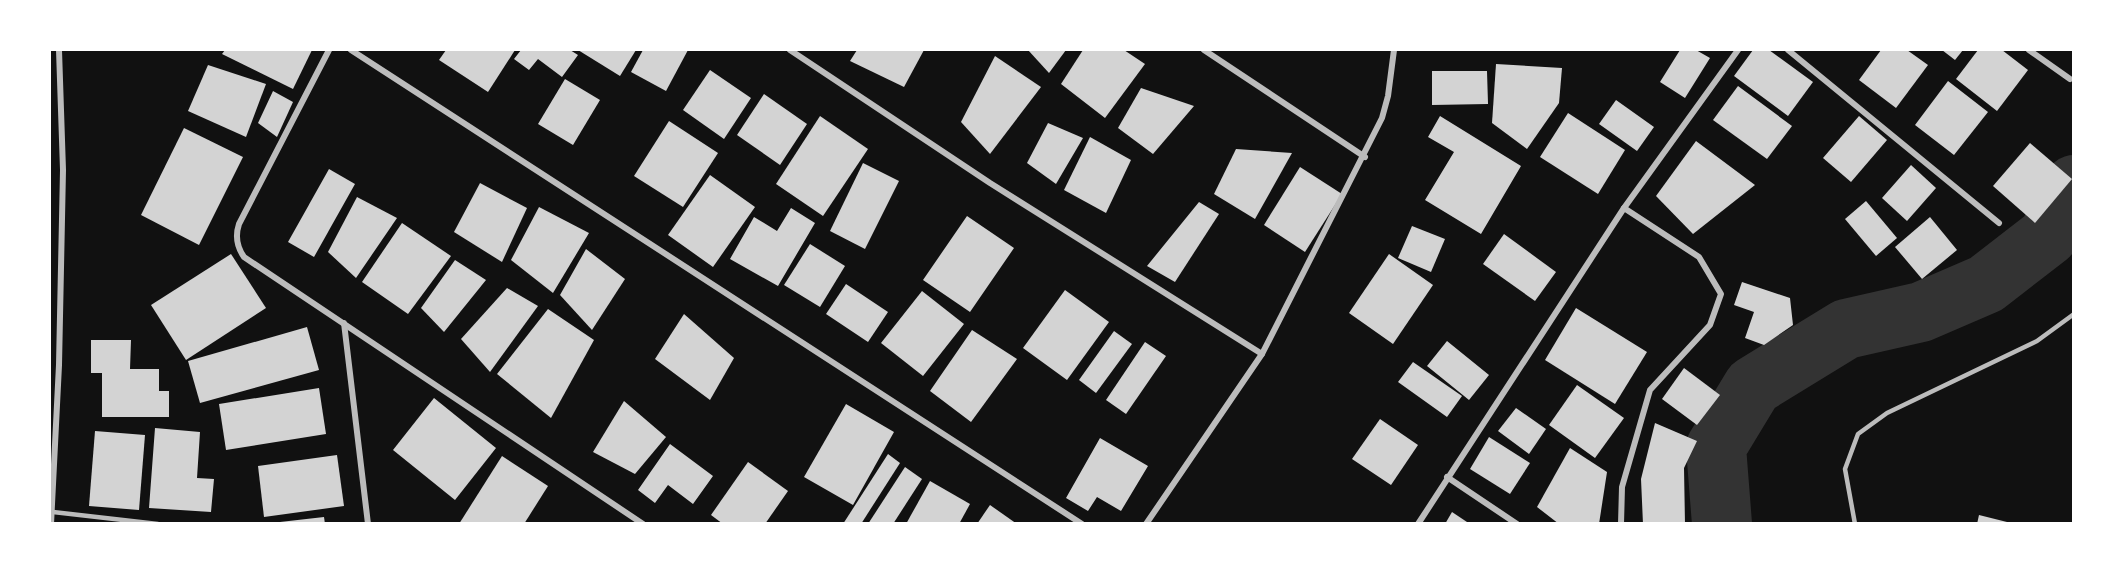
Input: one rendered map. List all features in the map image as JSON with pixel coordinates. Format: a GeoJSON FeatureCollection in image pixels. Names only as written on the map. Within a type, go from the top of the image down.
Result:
{"type":"FeatureCollection","features":[{"type":"Feature","properties":{"kind":"street"},"geometry":{"type":"LineString","coordinates":[[51,524],[59,365],[63,170],[59,50]]}},
{"type":"Feature","properties":{"kind":"street"},"geometry":{"type":"LineString","coordinates":[[329,50],[239,224],[237,240],[244,257],[643,524]]}},
{"type":"Feature","properties":{"kind":"street"},"geometry":{"type":"LineString","coordinates":[[351,50],[1082,524]]}},
{"type":"Feature","properties":{"kind":"street"},"geometry":{"type":"LineString","coordinates":[[790,50],[990,183],[1262,354]]}},
{"type":"Feature","properties":{"kind":"street"},"geometry":{"type":"LineString","coordinates":[[1204,50],[1365,156]]}},
{"type":"Feature","properties":{"kind":"street"},"geometry":{"type":"LineString","coordinates":[[1146,524],[1262,354],[1383,118],[1394,50]]}},
{"type":"Feature","properties":{"kind":"street"},"geometry":{"type":"LineString","coordinates":[[1418,524],[1624,208],[1738,50]]}},
{"type":"Feature","properties":{"kind":"street"},"geometry":{"type":"LineString","coordinates":[[1788,50],[1999,223]]}},
{"type":"Feature","properties":{"kind":"street"},"geometry":{"type":"LineString","coordinates":[[2029,50],[2070,79]]}},
{"type":"Feature","properties":{"kind":"street"},"geometry":{"type":"LineString","coordinates":[[1621,524],[1622,487],[1650,390],[1710,325],[1721,294],[1700,257],[1624,208]]}},
{"type":"Feature","properties":{"kind":"street"},"geometry":{"type":"LineString","coordinates":[[344,322],[368,524]]}},
{"type":"Feature","properties":{"kind":"street"},"geometry":{"type":"LineString","coordinates":[[1447,477],[1517,524]]}},
{"type":"Feature","properties":{"kind":"lane"},"geometry":{"type":"LineString","coordinates":[[1855,524],[1845,469],[1858,434],[1887,413],[2037,341],[2073,314]]}},
{"type":"Feature","properties":{"kind":"lane"},"geometry":{"type":"LineString","coordinates":[[53,512],[158,524]]}},
{"type":"Feature","properties":{"kind":"building"},"geometry":{"type":"Polygon","coordinates":[[[225,50],[312,50],[293,89],[222,54],[225,50]]]}},
{"type":"Feature","properties":{"kind":"building"},"geometry":{"type":"Polygon","coordinates":[[[446,50],[515,50],[488,92],[439,60],[446,50]]]}},
{"type":"Feature","properties":{"kind":"building"},"geometry":{"type":"Polygon","coordinates":[[[521,50],[570,50],[578,55],[562,77],[538,59],[529,70],[514,59],[521,50]]]}},
{"type":"Feature","properties":{"kind":"building"},"geometry":{"type":"Polygon","coordinates":[[[578,50],[636,50],[620,76],[578,50]]]}},
{"type":"Feature","properties":{"kind":"building"},"geometry":{"type":"Polygon","coordinates":[[[643,50],[688,50],[666,91],[631,72],[643,50]]]}},
{"type":"Feature","properties":{"kind":"building"},"geometry":{"type":"Polygon","coordinates":[[[857,50],[924,50],[904,87],[850,61],[857,50]]]}},
{"type":"Feature","properties":{"kind":"building"},"geometry":{"type":"Polygon","coordinates":[[[1028,50],[1066,50],[1049,73],[1028,50]]]}},
{"type":"Feature","properties":{"kind":"building"},"geometry":{"type":"Polygon","coordinates":[[[1083,50],[1124,50],[1145,64],[1105,118],[1061,84],[1083,50]]]}},
{"type":"Feature","properties":{"kind":"building"},"geometry":{"type":"Polygon","coordinates":[[[1680,50],[1696,50],[1710,58],[1685,98],[1660,82],[1680,50]]]}},
{"type":"Feature","properties":{"kind":"building"},"geometry":{"type":"Polygon","coordinates":[[[1753,50],[1769,50],[1813,82],[1788,116],[1734,76],[1753,50]]]}},
{"type":"Feature","properties":{"kind":"building"},"geometry":{"type":"Polygon","coordinates":[[[1881,50],[1907,50],[1928,65],[1896,108],[1859,80],[1881,50]]]}},
{"type":"Feature","properties":{"kind":"building"},"geometry":{"type":"Polygon","coordinates":[[[1942,50],[1963,50],[1955,60],[1942,50]]]}},
{"type":"Feature","properties":{"kind":"building"},"geometry":{"type":"Polygon","coordinates":[[[1978,50],[2002,50],[2028,70],[1997,111],[1956,79],[1978,50]]]}},
{"type":"Feature","properties":{"kind":"building"},"geometry":{"type":"Polygon","coordinates":[[[995,56],[1041,87],[990,154],[961,122],[995,56]]]}},
{"type":"Feature","properties":{"kind":"building"},"geometry":{"type":"Polygon","coordinates":[[[1496,64],[1562,68],[1559,103],[1527,149],[1492,123],[1496,64]]]}},
{"type":"Feature","properties":{"kind":"building"},"geometry":{"type":"Polygon","coordinates":[[[208,65],[266,84],[246,137],[188,111],[208,65]]]}},
{"type":"Feature","properties":{"kind":"building"},"geometry":{"type":"Polygon","coordinates":[[[710,70],[751,98],[724,139],[683,110],[710,70]]]}},
{"type":"Feature","properties":{"kind":"building"},"geometry":{"type":"Polygon","coordinates":[[[1432,71],[1487,71],[1488,104],[1432,105],[1432,71]]]}},
{"type":"Feature","properties":{"kind":"building"},"geometry":{"type":"Polygon","coordinates":[[[565,79],[600,100],[573,145],[538,124],[565,79]]]}},
{"type":"Feature","properties":{"kind":"building"},"geometry":{"type":"Polygon","coordinates":[[[1948,81],[1988,112],[1954,155],[1915,125],[1948,81]]]}},
{"type":"Feature","properties":{"kind":"building"},"geometry":{"type":"Polygon","coordinates":[[[1738,86],[1792,126],[1767,159],[1713,120],[1738,86]]]}},
{"type":"Feature","properties":{"kind":"building"},"geometry":{"type":"Polygon","coordinates":[[[1141,88],[1194,106],[1153,154],[1118,128],[1141,88]]]}},
{"type":"Feature","properties":{"kind":"building"},"geometry":{"type":"Polygon","coordinates":[[[273,91],[293,102],[277,137],[258,123],[273,91]]]}},
{"type":"Feature","properties":{"kind":"building"},"geometry":{"type":"Polygon","coordinates":[[[764,94],[807,124],[780,165],[737,135],[764,94]]]}},
{"type":"Feature","properties":{"kind":"building"},"geometry":{"type":"Polygon","coordinates":[[[1616,100],[1654,127],[1637,151],[1599,124],[1616,100]]]}},
{"type":"Feature","properties":{"kind":"building"},"geometry":{"type":"Polygon","coordinates":[[[1568,113],[1625,150],[1598,194],[1540,157],[1568,113]]]}},
{"type":"Feature","properties":{"kind":"building"},"geometry":{"type":"Polygon","coordinates":[[[820,116],[868,149],[823,216],[776,184],[820,116]]]}},
{"type":"Feature","properties":{"kind":"building"},"geometry":{"type":"Polygon","coordinates":[[[1440,116],[1521,166],[1481,234],[1425,200],[1454,152],[1428,137],[1440,116]]]}},
{"type":"Feature","properties":{"kind":"building"},"geometry":{"type":"Polygon","coordinates":[[[1859,116],[1887,140],[1851,182],[1823,158],[1859,116]]]}},
{"type":"Feature","properties":{"kind":"building"},"geometry":{"type":"Polygon","coordinates":[[[669,121],[718,153],[683,207],[634,176],[669,121]]]}},
{"type":"Feature","properties":{"kind":"building"},"geometry":{"type":"Polygon","coordinates":[[[1048,123],[1083,138],[1056,184],[1027,163],[1048,123]]]}},
{"type":"Feature","properties":{"kind":"building"},"geometry":{"type":"Polygon","coordinates":[[[184,128],[243,157],[199,245],[141,215],[184,128]]]}},
{"type":"Feature","properties":{"kind":"building"},"geometry":{"type":"Polygon","coordinates":[[[1090,137],[1131,160],[1106,213],[1064,190],[1090,137]]]}},
{"type":"Feature","properties":{"kind":"building"},"geometry":{"type":"Polygon","coordinates":[[[1696,141],[1755,185],[1693,234],[1656,196],[1696,141]]]}},
{"type":"Feature","properties":{"kind":"building"},"geometry":{"type":"Polygon","coordinates":[[[2030,143],[2072,179],[2035,223],[1993,186],[2030,143]]]}},
{"type":"Feature","properties":{"kind":"building"},"geometry":{"type":"Polygon","coordinates":[[[1236,149],[1292,153],[1255,219],[1214,194],[1236,149]]]}},
{"type":"Feature","properties":{"kind":"building"},"geometry":{"type":"Polygon","coordinates":[[[863,163],[899,181],[865,249],[830,231],[863,163]]]}},
{"type":"Feature","properties":{"kind":"building"},"geometry":{"type":"Polygon","coordinates":[[[1911,165],[1936,188],[1907,221],[1882,198],[1911,165]]]}},
{"type":"Feature","properties":{"kind":"building"},"geometry":{"type":"Polygon","coordinates":[[[1300,167],[1342,194],[1305,252],[1264,225],[1300,167]]]}},
{"type":"Feature","properties":{"kind":"building"},"geometry":{"type":"Polygon","coordinates":[[[329,169],[355,184],[314,257],[288,242],[329,169]]]}},
{"type":"Feature","properties":{"kind":"building"},"geometry":{"type":"Polygon","coordinates":[[[710,175],[755,207],[713,267],[668,235],[710,175]]]}},
{"type":"Feature","properties":{"kind":"building"},"geometry":{"type":"Polygon","coordinates":[[[480,183],[527,208],[502,262],[454,232],[480,183]]]}},
{"type":"Feature","properties":{"kind":"building"},"geometry":{"type":"Polygon","coordinates":[[[357,197],[397,218],[356,278],[328,252],[357,197]]]}},
{"type":"Feature","properties":{"kind":"building"},"geometry":{"type":"Polygon","coordinates":[[[1866,201],[1897,238],[1876,256],[1845,219],[1866,201]]]}},
{"type":"Feature","properties":{"kind":"building"},"geometry":{"type":"Polygon","coordinates":[[[1199,202],[1219,214],[1175,282],[1147,266],[1199,202]]]}},
{"type":"Feature","properties":{"kind":"building"},"geometry":{"type":"Polygon","coordinates":[[[539,207],[589,233],[553,293],[511,260],[539,207]]]}},
{"type":"Feature","properties":{"kind":"building"},"geometry":{"type":"Polygon","coordinates":[[[791,208],[815,223],[778,286],[730,259],[754,217],[777,231],[791,208]]]}},
{"type":"Feature","properties":{"kind":"building"},"geometry":{"type":"Polygon","coordinates":[[[967,216],[1014,248],[970,312],[923,280],[967,216]]]}},
{"type":"Feature","properties":{"kind":"building"},"geometry":{"type":"Polygon","coordinates":[[[1930,217],[1957,250],[1922,279],[1895,247],[1930,217]]]}},
{"type":"Feature","properties":{"kind":"building"},"geometry":{"type":"Polygon","coordinates":[[[402,223],[451,256],[408,314],[362,282],[402,223]]]}},
{"type":"Feature","properties":{"kind":"building"},"geometry":{"type":"Polygon","coordinates":[[[1412,226],[1445,239],[1431,272],[1398,258],[1412,226]]]}},
{"type":"Feature","properties":{"kind":"building"},"geometry":{"type":"Polygon","coordinates":[[[1504,234],[1556,272],[1535,301],[1483,264],[1504,234]]]}},
{"type":"Feature","properties":{"kind":"building"},"geometry":{"type":"Polygon","coordinates":[[[810,244],[845,266],[820,307],[784,285],[810,244]]]}},
{"type":"Feature","properties":{"kind":"building"},"geometry":{"type":"Polygon","coordinates":[[[586,249],[625,279],[592,330],[560,295],[586,249]]]}},
{"type":"Feature","properties":{"kind":"building"},"geometry":{"type":"Polygon","coordinates":[[[231,254],[266,308],[186,360],[151,305],[231,254]]]}},
{"type":"Feature","properties":{"kind":"building"},"geometry":{"type":"Polygon","coordinates":[[[1389,254],[1433,285],[1393,344],[1349,313],[1389,254]]]}},
{"type":"Feature","properties":{"kind":"building"},"geometry":{"type":"Polygon","coordinates":[[[455,260],[486,280],[444,332],[421,308],[455,260]]]}},
{"type":"Feature","properties":{"kind":"building"},"geometry":{"type":"Polygon","coordinates":[[[1742,282],[1790,298],[1793,325],[1764,345],[1745,338],[1754,312],[1734,305],[1742,282]]]}},
{"type":"Feature","properties":{"kind":"building"},"geometry":{"type":"Polygon","coordinates":[[[846,284],[888,312],[868,342],[826,314],[846,284]]]}},
{"type":"Feature","properties":{"kind":"building"},"geometry":{"type":"Polygon","coordinates":[[[507,288],[538,306],[490,372],[461,339],[507,288]]]}},
{"type":"Feature","properties":{"kind":"building"},"geometry":{"type":"Polygon","coordinates":[[[1065,290],[1109,322],[1067,380],[1023,348],[1065,290]]]}},
{"type":"Feature","properties":{"kind":"building"},"geometry":{"type":"Polygon","coordinates":[[[922,291],[964,324],[923,376],[881,343],[922,291]]]}},
{"type":"Feature","properties":{"kind":"building"},"geometry":{"type":"Polygon","coordinates":[[[1576,308],[1647,352],[1615,404],[1545,360],[1576,308]]]}},
{"type":"Feature","properties":{"kind":"building"},"geometry":{"type":"Polygon","coordinates":[[[548,309],[594,340],[551,418],[497,374],[548,309]]]}},
{"type":"Feature","properties":{"kind":"building"},"geometry":{"type":"Polygon","coordinates":[[[684,314],[734,358],[710,400],[655,359],[684,314]]]}},
{"type":"Feature","properties":{"kind":"building"},"geometry":{"type":"Polygon","coordinates":[[[307,327],[319,370],[200,403],[188,361],[307,327]]]}},
{"type":"Feature","properties":{"kind":"building"},"geometry":{"type":"Polygon","coordinates":[[[972,330],[1017,359],[971,422],[930,391],[972,330]]]}},
{"type":"Feature","properties":{"kind":"building"},"geometry":{"type":"Polygon","coordinates":[[[1114,331],[1132,344],[1096,393],[1079,380],[1114,331]]]}},
{"type":"Feature","properties":{"kind":"building"},"geometry":{"type":"Polygon","coordinates":[[[91,340],[131,340],[130,369],[159,369],[159,391],[169,391],[169,417],[102,417],[102,373],[91,373],[91,340]]]}},
{"type":"Feature","properties":{"kind":"building"},"geometry":{"type":"Polygon","coordinates":[[[1447,341],[1489,375],[1469,400],[1427,366],[1447,341]]]}},
{"type":"Feature","properties":{"kind":"building"},"geometry":{"type":"Polygon","coordinates":[[[1145,342],[1166,356],[1126,414],[1106,400],[1145,342]]]}},
{"type":"Feature","properties":{"kind":"building"},"geometry":{"type":"Polygon","coordinates":[[[1413,362],[1462,396],[1447,417],[1398,382],[1413,362]]]}},
{"type":"Feature","properties":{"kind":"building"},"geometry":{"type":"Polygon","coordinates":[[[1684,368],[1720,395],[1697,425],[1662,399],[1684,368]]]}},
{"type":"Feature","properties":{"kind":"building"},"geometry":{"type":"Polygon","coordinates":[[[1577,385],[1624,418],[1595,458],[1549,425],[1577,385]]]}},
{"type":"Feature","properties":{"kind":"building"},"geometry":{"type":"Polygon","coordinates":[[[319,388],[326,434],[226,450],[219,404],[319,388]]]}},
{"type":"Feature","properties":{"kind":"building"},"geometry":{"type":"Polygon","coordinates":[[[434,398],[496,448],[455,500],[393,450],[434,398]]]}},
{"type":"Feature","properties":{"kind":"building"},"geometry":{"type":"Polygon","coordinates":[[[624,401],[666,437],[635,474],[593,452],[624,401]]]}},
{"type":"Feature","properties":{"kind":"building"},"geometry":{"type":"Polygon","coordinates":[[[846,404],[894,432],[853,505],[804,477],[846,404]]]}},
{"type":"Feature","properties":{"kind":"building"},"geometry":{"type":"Polygon","coordinates":[[[1516,408],[1546,429],[1529,454],[1498,431],[1516,408]]]}},
{"type":"Feature","properties":{"kind":"building"},"geometry":{"type":"Polygon","coordinates":[[[1380,419],[1418,445],[1391,485],[1352,459],[1380,419]]]}},
{"type":"Feature","properties":{"kind":"building"},"geometry":{"type":"Polygon","coordinates":[[[1655,423],[1697,441],[1684,468],[1685,524],[1643,524],[1641,479],[1655,423]]]}},
{"type":"Feature","properties":{"kind":"building"},"geometry":{"type":"Polygon","coordinates":[[[155,428],[200,432],[197,478],[214,479],[211,512],[149,508],[155,428]]]}},
{"type":"Feature","properties":{"kind":"building"},"geometry":{"type":"Polygon","coordinates":[[[95,431],[145,435],[139,510],[89,506],[95,431]]]}},
{"type":"Feature","properties":{"kind":"building"},"geometry":{"type":"Polygon","coordinates":[[[1489,437],[1530,463],[1510,494],[1470,469],[1489,437]]]}},
{"type":"Feature","properties":{"kind":"building"},"geometry":{"type":"Polygon","coordinates":[[[1100,438],[1148,466],[1121,511],[1097,497],[1088,511],[1066,498],[1100,438]]]}},
{"type":"Feature","properties":{"kind":"building"},"geometry":{"type":"Polygon","coordinates":[[[670,444],[713,476],[693,504],[668,485],[655,503],[638,490],[670,444]]]}},
{"type":"Feature","properties":{"kind":"building"},"geometry":{"type":"Polygon","coordinates":[[[1570,448],[1607,472],[1599,524],[1559,524],[1537,507],[1570,448]]]}},
{"type":"Feature","properties":{"kind":"building"},"geometry":{"type":"Polygon","coordinates":[[[888,454],[900,463],[861,524],[843,524],[888,454]]]}},
{"type":"Feature","properties":{"kind":"building"},"geometry":{"type":"Polygon","coordinates":[[[337,455],[344,506],[264,517],[258,466],[337,455]]]}},
{"type":"Feature","properties":{"kind":"building"},"geometry":{"type":"Polygon","coordinates":[[[502,456],[548,486],[524,524],[459,524],[502,456]]]}},
{"type":"Feature","properties":{"kind":"building"},"geometry":{"type":"Polygon","coordinates":[[[748,462],[788,491],[765,524],[723,524],[711,515],[748,462]]]}},
{"type":"Feature","properties":{"kind":"building"},"geometry":{"type":"Polygon","coordinates":[[[905,467],[922,479],[893,524],[868,524],[905,467]]]}},
{"type":"Feature","properties":{"kind":"building"},"geometry":{"type":"Polygon","coordinates":[[[930,481],[970,504],[959,524],[906,524],[930,481]]]}},
{"type":"Feature","properties":{"kind":"building"},"geometry":{"type":"Polygon","coordinates":[[[990,505],[1017,524],[977,524],[990,505]]]}},
{"type":"Feature","properties":{"kind":"building"},"geometry":{"type":"Polygon","coordinates":[[[1452,512],[1470,524],[1445,524],[1452,512]]]}},
{"type":"Feature","properties":{"kind":"building"},"geometry":{"type":"Polygon","coordinates":[[[1979,515],[2011,523],[2011,524],[1977,524],[1979,515]]]}},
{"type":"Feature","properties":{"kind":"building"},"geometry":{"type":"Polygon","coordinates":[[[324,517],[325,524],[281,524],[280,522],[324,517]]]}},
{"type":"Feature","properties":{"kind":"waterway"},"geometry":{"type":"LineString","coordinates":[[1722,524],[1716,447],[1753,386],[1846,329],[1921,312],[1986,284],[2048,236],[2074,185]]}}]}
